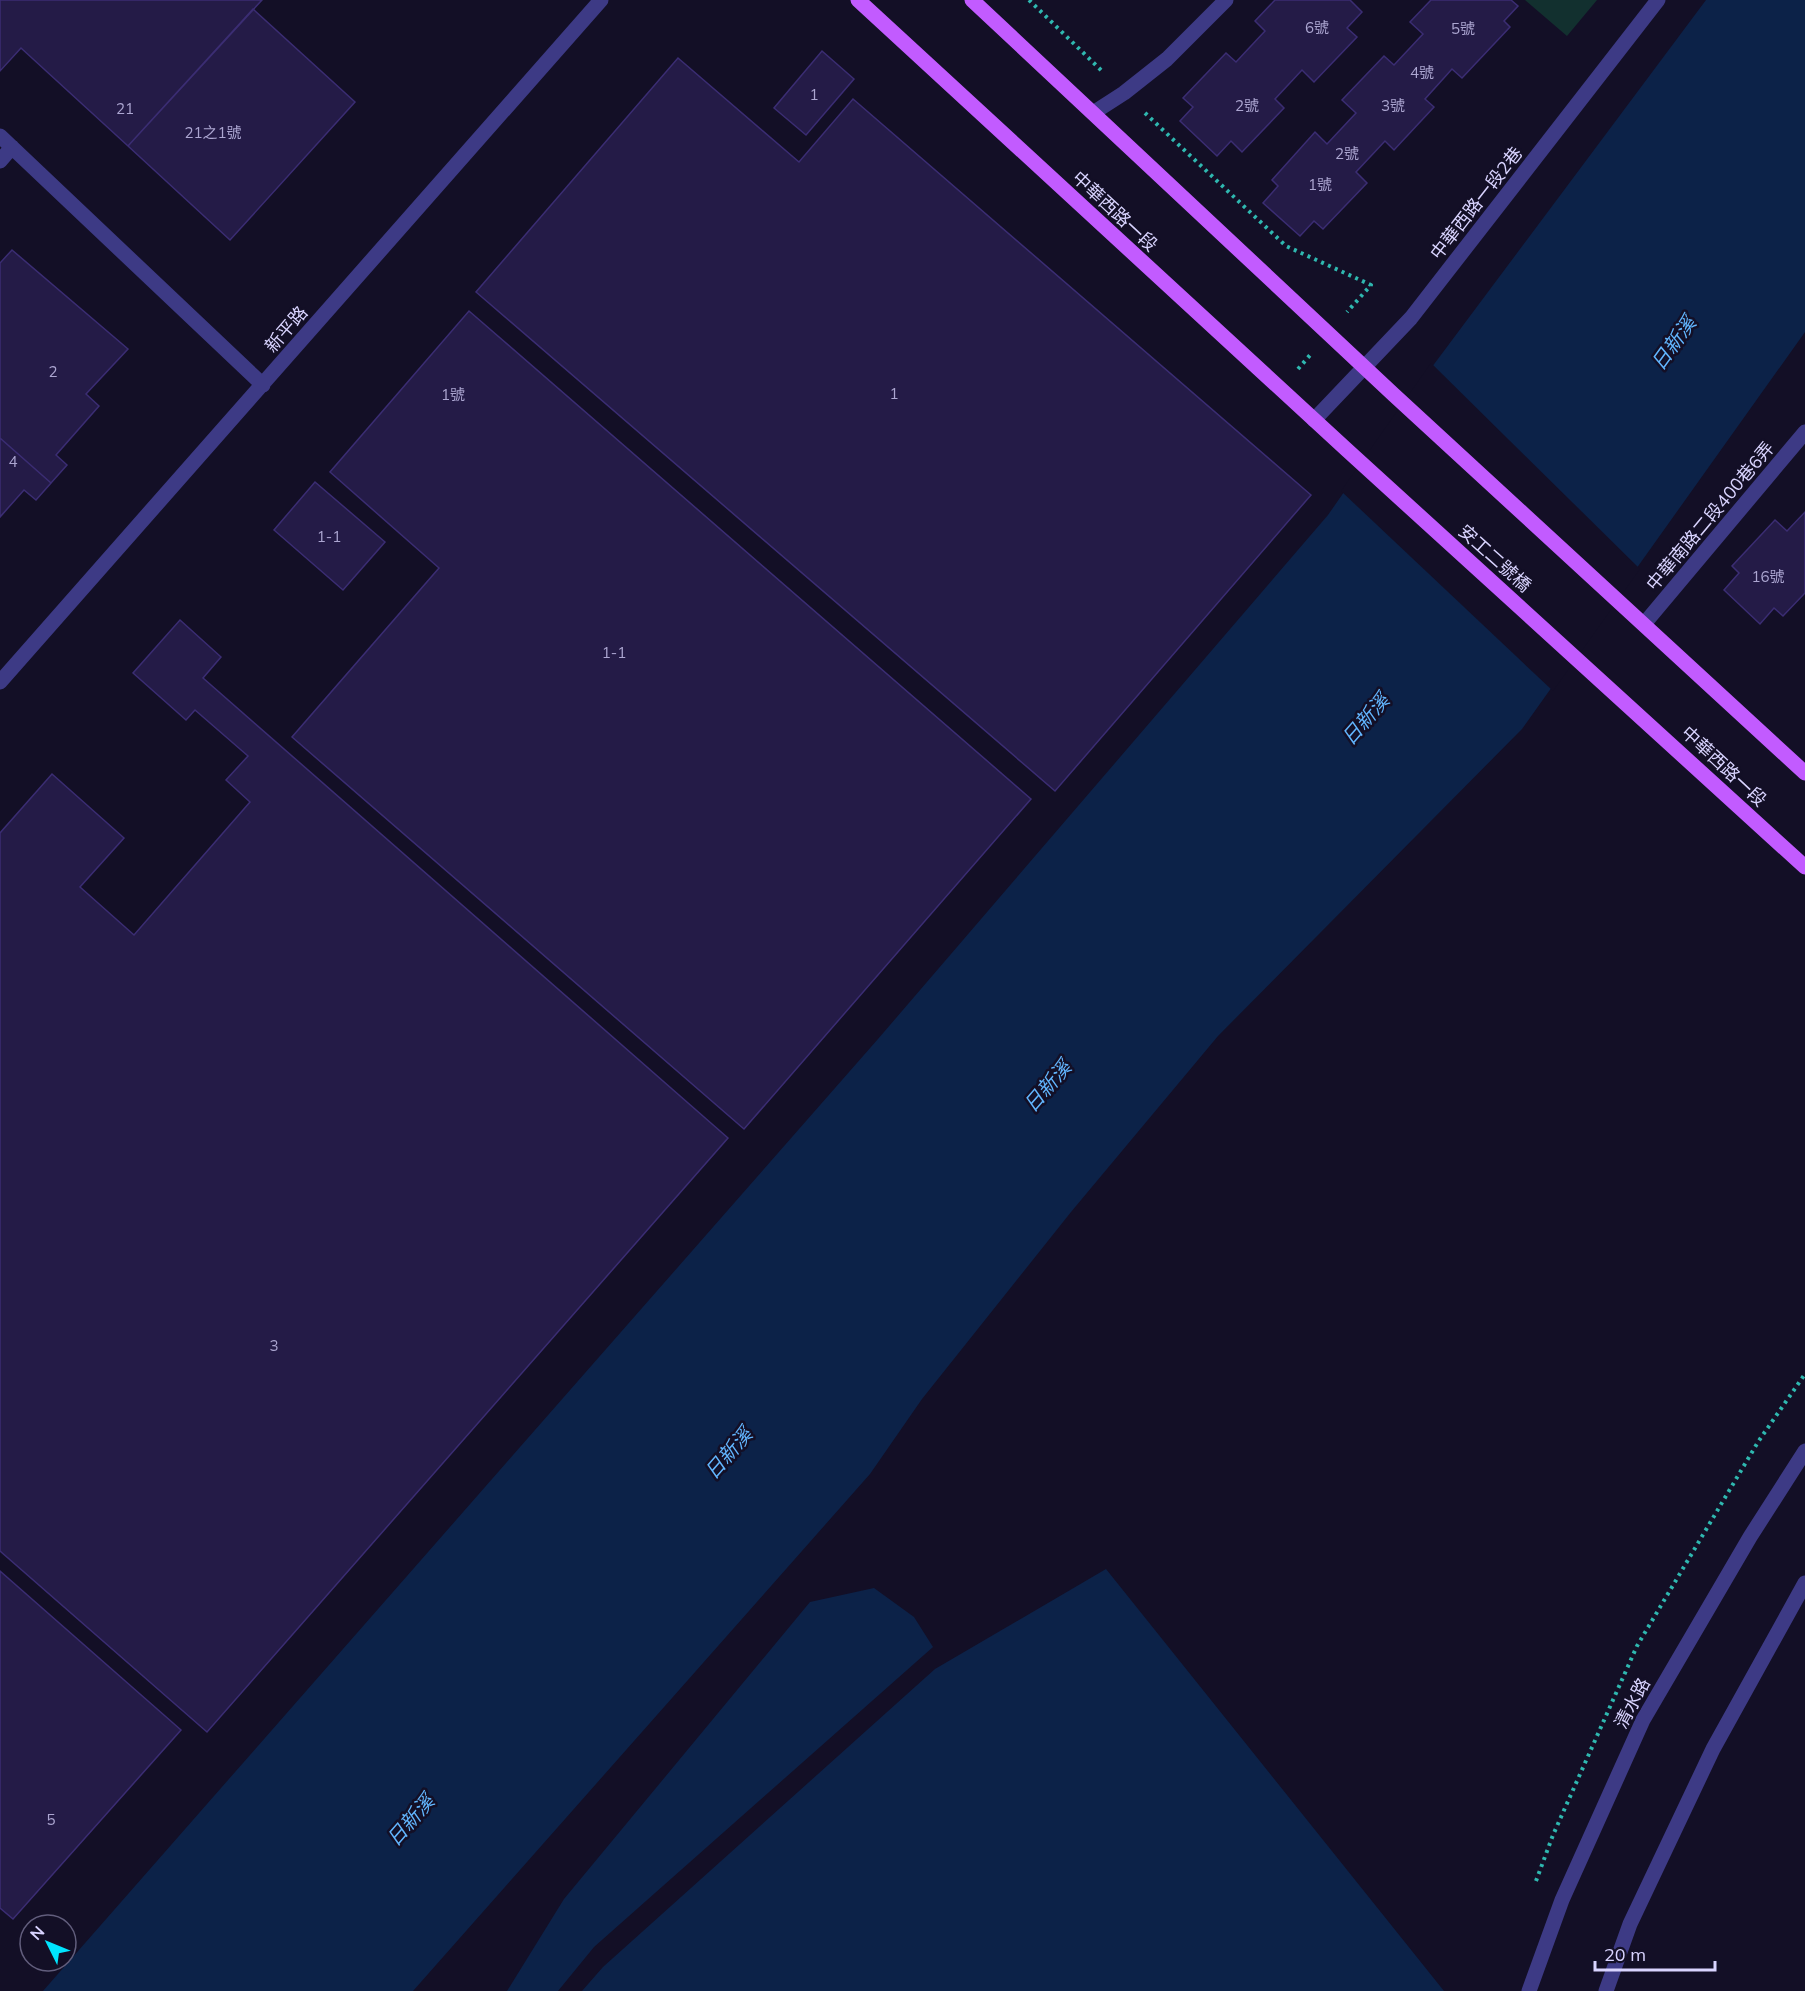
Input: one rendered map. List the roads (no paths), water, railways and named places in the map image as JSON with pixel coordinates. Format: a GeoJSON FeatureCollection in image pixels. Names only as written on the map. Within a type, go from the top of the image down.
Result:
{"type":"FeatureCollection","features":[{"type":"Feature","properties":{"kind":"main road","name":"中華西路一段"},"geometry":{"type":"LineString","coordinates":[[858,0],[1347,450]]}},
{"type":"Feature","properties":{"kind":"main road"},"geometry":{"type":"LineString","coordinates":[[972,0],[1394,395],[1805,773]]}},
{"type":"Feature","properties":{"kind":"main road","name":"安工二號橋"},"geometry":{"type":"LineString","coordinates":[[1347,450],[1617,694]]}},
{"type":"Feature","properties":{"kind":"main road","name":"中華西路一段"},"geometry":{"type":"LineString","coordinates":[[1617,694],[1805,867]]}},
{"type":"Feature","properties":{"kind":"street","name":"新平路"},"geometry":{"type":"LineString","coordinates":[[0,682],[601,0]]}},
{"type":"Feature","properties":{"kind":"street"},"geometry":{"type":"LineString","coordinates":[[1093,113],[1124,93],[1167,59],[1226,0]]}},
{"type":"Feature","properties":{"kind":"street","name":"中華西路一段2巷"},"geometry":{"type":"LineString","coordinates":[[1314,420],[1412,318],[1658,0]]}},
{"type":"Feature","properties":{"kind":"street"},"geometry":{"type":"LineString","coordinates":[[0,136],[263,385]]}},
{"type":"Feature","properties":{"kind":"street"},"geometry":{"type":"LineString","coordinates":[[0,161],[12,147]]}},
{"type":"Feature","properties":{"kind":"street","name":"中華南路二段400巷6弄"},"geometry":{"type":"LineString","coordinates":[[1644,624],[1805,432]]}},
{"type":"Feature","properties":{"kind":"street","name":"清水路"},"geometry":{"type":"LineString","coordinates":[[1530,1991],[1562,1900],[1643,1720],[1750,1537],[1805,1451]]}},
{"type":"Feature","properties":{"kind":"street"},"geometry":{"type":"LineString","coordinates":[[1606,1991],[1630,1924],[1713,1749],[1805,1583]]}},
{"type":"Feature","properties":{"kind":"water","name":"日新溪"},"geometry":{"type":"Polygon","coordinates":[[[1706,0],[1805,0],[1805,332],[1522,729],[1218,1036],[1071,1212],[922,1399],[870,1474],[413,1991],[43,1991],[59,1973],[78,1973],[78,1951],[878,1039],[1328,515],[1420,383],[1706,0]]]}},
{"type":"Feature","properties":{"kind":"water"},"geometry":{"type":"Polygon","coordinates":[[[1106,1569],[1444,1991],[582,1991],[603,1967],[935,1669],[1106,1569]]]}},
{"type":"Feature","properties":{"kind":"water"},"geometry":{"type":"Polygon","coordinates":[[[874,1588],[914,1617],[933,1647],[594,1947],[558,1991],[507,1991],[564,1899],[810,1602],[874,1588]]]}}]}
